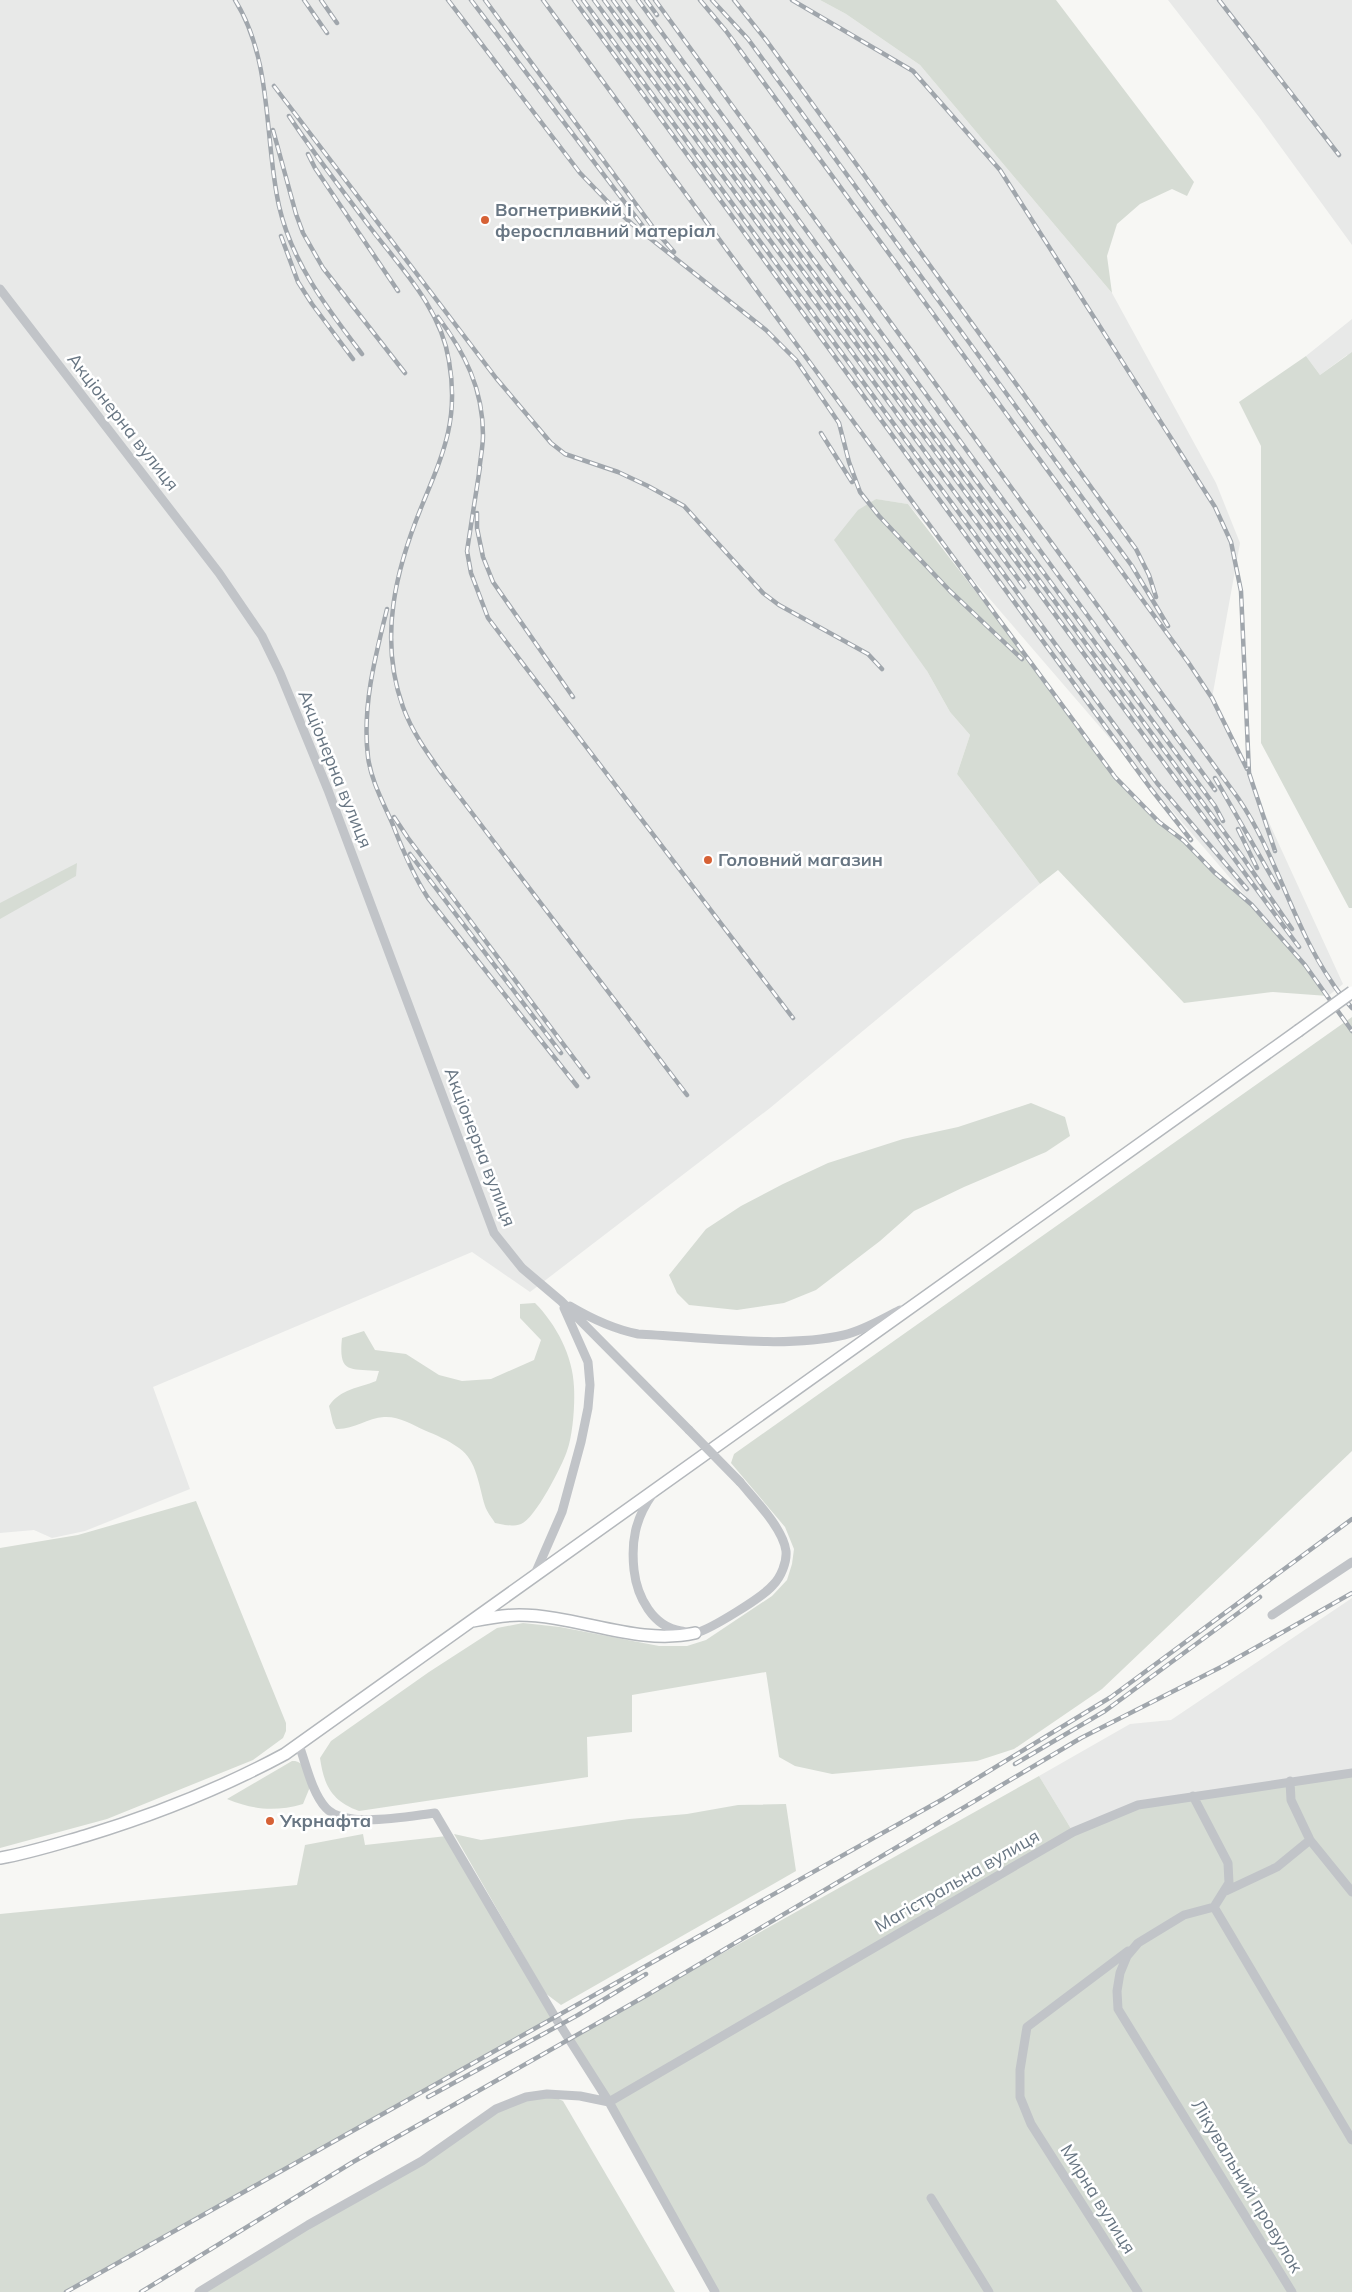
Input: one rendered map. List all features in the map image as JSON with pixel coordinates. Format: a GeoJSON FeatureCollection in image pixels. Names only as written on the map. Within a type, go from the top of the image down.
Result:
{"type":"FeatureCollection","features":[{"type":"Feature","properties":{"kind":"main road"},"geometry":{"type":"LineString","coordinates":[[0,1858],[53,1846],[120,1825],[234,1780],[299,1745],[535,1574],[1352,992]]}},
{"type":"Feature","properties":{"kind":"main road"},"geometry":{"type":"LineString","coordinates":[[469,1622],[520,1615],[552,1618],[669,1637],[695,1633]]}},
{"type":"Feature","properties":{"kind":"street","name":"Акціонерна вулиця"},"geometry":{"type":"LineString","coordinates":[[0,289],[219,573],[262,636],[280,673],[328,790],[486,1218],[494,1233],[518,1262],[561,1301]]}},
{"type":"Feature","properties":{"kind":"street"},"geometry":{"type":"LineString","coordinates":[[561,1301],[600,1323],[638,1334],[783,1341],[843,1335],[859,1330],[917,1302]]}},
{"type":"Feature","properties":{"kind":"street"},"geometry":{"type":"LineString","coordinates":[[561,1301],[740,1482],[780,1534],[785,1548],[784,1566],[774,1585],[764,1594],[695,1633],[677,1631],[660,1623],[649,1611],[635,1578],[632,1545],[634,1532],[644,1506],[658,1487]]}},
{"type":"Feature","properties":{"kind":"street"},"geometry":{"type":"LineString","coordinates":[[535,1574],[562,1512],[581,1442],[589,1400],[588,1362],[561,1301]]}},
{"type":"Feature","properties":{"kind":"street"},"geometry":{"type":"LineString","coordinates":[[1272,1615],[1352,1562]]}},
{"type":"Feature","properties":{"kind":"street"},"geometry":{"type":"LineString","coordinates":[[299,1745],[316,1789],[325,1807],[332,1814],[354,1819],[435,1813],[550,2008],[609,2102],[715,2292]]}},
{"type":"Feature","properties":{"kind":"street","name":"Магістральна вулиця"},"geometry":{"type":"LineString","coordinates":[[609,2102],[1073,1832],[1138,1805],[1290,1780],[1352,1773]]}},
{"type":"Feature","properties":{"kind":"street"},"geometry":{"type":"LineString","coordinates":[[1290,1780],[1291,1800],[1310,1840],[1352,1892]]}},
{"type":"Feature","properties":{"kind":"street"},"geometry":{"type":"LineString","coordinates":[[1193,1796],[1228,1863],[1229,1883],[1214,1907],[1352,2140]]}},
{"type":"Feature","properties":{"kind":"street"},"geometry":{"type":"LineString","coordinates":[[1223,1894],[1231,1887],[1277,1867],[1310,1840]]}},
{"type":"Feature","properties":{"kind":"street","name":"Мирна вулиця"},"geometry":{"type":"LineString","coordinates":[[1138,2292],[1032,2124],[1020,2097],[1020,2070],[1027,2027],[1138,1943],[1184,1915],[1214,1907]]}},
{"type":"Feature","properties":{"kind":"street","name":"Лікувальний провулок"},"geometry":{"type":"LineString","coordinates":[[1138,1943],[1127,1956],[1120,1973],[1117,1991],[1118,2009],[1292,2292]]}},
{"type":"Feature","properties":{"kind":"street"},"geometry":{"type":"LineString","coordinates":[[199,2292],[308,2225],[422,2161],[496,2109],[526,2097],[547,2094],[580,2096],[609,2102]]}},
{"type":"Feature","properties":{"kind":"street"},"geometry":{"type":"LineString","coordinates":[[931,2198],[989,2292]]}},
{"type":"Feature","properties":{"kind":"shaded area"},"geometry":{"type":"Polygon","coordinates":[[[0,0],[820,0],[846,14],[920,65],[1112,293],[1216,483],[1240,543],[1212,698],[1343,984],[1328,996],[1305,965],[908,504],[875,499],[927,671],[950,712],[970,735],[957,774],[1040,884],[770,1108],[530,1292],[472,1252],[153,1387],[190,1489],[85,1531],[52,1538],[34,1530],[0,1533],[0,0]]]}},
{"type":"Feature","properties":{"kind":"shaded area"},"geometry":{"type":"Polygon","coordinates":[[[820,0],[1056,0],[1194,182],[1187,196],[1172,189],[1140,204],[1117,224],[1107,256],[1112,293],[920,65],[846,14],[820,0]]]}},
{"type":"Feature","properties":{"kind":"shaded area"},"geometry":{"type":"Polygon","coordinates":[[[1168,0],[1352,0],[1352,245],[1259,117],[1168,0]]]}},
{"type":"Feature","properties":{"kind":"shaded area"},"geometry":{"type":"Polygon","coordinates":[[[1352,319],[1352,361],[1347,355],[1320,375],[1306,356],[1352,319]]]}},
{"type":"Feature","properties":{"kind":"shaded area"},"geometry":{"type":"Polygon","coordinates":[[[1352,352],[1352,908],[1349,908],[1261,743],[1261,446],[1239,402],[1306,356],[1320,375],[1352,352]]]}},
{"type":"Feature","properties":{"kind":"shaded area"},"geometry":{"type":"Polygon","coordinates":[[[876,499],[908,504],[1044,680],[1115,777],[1159,822],[1184,841],[1214,872],[1252,905],[1305,965],[1328,996],[1273,992],[1184,1003],[1058,870],[1040,884],[957,774],[970,735],[950,712],[927,671],[834,540],[858,510],[876,499]]]}},
{"type":"Feature","properties":{"kind":"shaded area"},"geometry":{"type":"Polygon","coordinates":[[[77,863],[76,876],[0,919],[0,903],[77,863]]]}},
{"type":"Feature","properties":{"kind":"shaded area"},"geometry":{"type":"Polygon","coordinates":[[[1352,1017],[1352,1451],[1102,1689],[1014,1749],[977,1761],[832,1774],[795,1766],[779,1757],[766,1672],[632,1695],[632,1732],[587,1737],[588,1777],[359,1811],[342,1802],[331,1791],[324,1777],[320,1758],[331,1741],[429,1672],[497,1628],[523,1623],[560,1627],[659,1646],[687,1646],[706,1640],[772,1596],[787,1580],[794,1549],[785,1527],[731,1463],[734,1454],[1352,1017]]]}},
{"type":"Feature","properties":{"kind":"shaded area"},"geometry":{"type":"Polygon","coordinates":[[[1031,1103],[1065,1117],[1070,1136],[1046,1152],[964,1187],[914,1211],[880,1241],[816,1290],[784,1303],[737,1310],[689,1305],[677,1293],[669,1275],[706,1229],[741,1206],[828,1163],[903,1139],[958,1127],[1031,1103]]]}},
{"type":"Feature","properties":{"kind":"shaded area"},"geometry":{"type":"Polygon","coordinates":[[[535,1303],[550,1321],[567,1352],[573,1375],[574,1411],[569,1444],[560,1468],[540,1503],[527,1520],[521,1524],[511,1526],[495,1523],[486,1508],[470,1459],[459,1448],[446,1440],[405,1421],[389,1417],[372,1419],[348,1428],[336,1429],[329,1406],[333,1400],[344,1392],[376,1381],[379,1371],[348,1367],[342,1358],[342,1338],[364,1331],[375,1350],[406,1354],[439,1375],[462,1381],[491,1379],[534,1360],[541,1340],[520,1318],[520,1304],[535,1303]]]}},
{"type":"Feature","properties":{"kind":"shaded area"},"geometry":{"type":"Polygon","coordinates":[[[196,1501],[286,1723],[286,1731],[283,1738],[253,1760],[107,1819],[0,1848],[0,1548],[78,1535],[196,1501]]]}},
{"type":"Feature","properties":{"kind":"shaded area"},"geometry":{"type":"Polygon","coordinates":[[[1352,1598],[1352,1773],[1073,1832],[1039,1776],[1130,1724],[1171,1720],[1352,1598]]]}},
{"type":"Feature","properties":{"kind":"shaded area"},"geometry":{"type":"Polygon","coordinates":[[[292,1761],[297,1761],[303,1766],[310,1787],[303,1804],[293,1807],[265,1809],[246,1806],[227,1799],[292,1761]]]}},
{"type":"Feature","properties":{"kind":"shaded area"},"geometry":{"type":"Polygon","coordinates":[[[1352,1773],[1352,2292],[715,2292],[569,2039],[1039,1776],[1073,1832],[1138,1805],[1352,1773]]]}},
{"type":"Feature","properties":{"kind":"shaded area"},"geometry":{"type":"Polygon","coordinates":[[[786,1804],[796,1871],[561,2005],[545,1993],[454,1834],[481,1840],[629,1819],[687,1814],[738,1805],[786,1804]]]}},
{"type":"Feature","properties":{"kind":"shaded area"},"geometry":{"type":"Polygon","coordinates":[[[363,1834],[365,1845],[447,1836],[555,2017],[66,2292],[0,2292],[0,1914],[297,1885],[305,1845],[363,1834]]]}},
{"type":"Feature","properties":{"kind":"shaded area"},"geometry":{"type":"Polygon","coordinates":[[[550,2095],[563,2101],[675,2292],[206,2292],[504,2105],[550,2095]]]}},
{"type":"Feature","properties":{"kind":"railway"},"geometry":{"type":"LineString","coordinates":[[235,0],[256,48],[262,74],[274,180],[285,227],[312,284],[362,354]]}},
{"type":"Feature","properties":{"kind":"railway"},"geometry":{"type":"LineString","coordinates":[[304,0],[327,33]]}},
{"type":"Feature","properties":{"kind":"railway"},"geometry":{"type":"LineString","coordinates":[[321,0],[337,23]]}},
{"type":"Feature","properties":{"kind":"railway"},"geometry":{"type":"LineString","coordinates":[[448,0],[580,173],[608,202],[632,224],[766,330],[796,360],[839,423],[849,462],[860,492],[879,516],[950,591],[1022,659]]}},
{"type":"Feature","properties":{"kind":"railway"},"geometry":{"type":"LineString","coordinates":[[471,0],[645,229]]}},
{"type":"Feature","properties":{"kind":"railway"},"geometry":{"type":"LineString","coordinates":[[485,0],[655,230],[674,252]]}},
{"type":"Feature","properties":{"kind":"railway"},"geometry":{"type":"LineString","coordinates":[[543,0],[1115,777],[1159,822],[1184,841],[1214,872],[1252,905],[1305,965],[1352,1031]]}},
{"type":"Feature","properties":{"kind":"railway"},"geometry":{"type":"LineString","coordinates":[[574,0],[1151,789],[1191,840]]}},
{"type":"Feature","properties":{"kind":"railway"},"geometry":{"type":"LineString","coordinates":[[583,0],[1157,783],[1247,889]]}},
{"type":"Feature","properties":{"kind":"railway"},"geometry":{"type":"LineString","coordinates":[[594,0],[1024,587]]}},
{"type":"Feature","properties":{"kind":"railway"},"geometry":{"type":"LineString","coordinates":[[604,0],[1299,947]]}},
{"type":"Feature","properties":{"kind":"railway"},"geometry":{"type":"LineString","coordinates":[[613,0],[1244,859],[1292,929]]}},
{"type":"Feature","properties":{"kind":"railway"},"geometry":{"type":"LineString","coordinates":[[623,0],[1215,806],[1223,821]]}},
{"type":"Feature","properties":{"kind":"railway"},"geometry":{"type":"LineString","coordinates":[[638,0],[1215,790]]}},
{"type":"Feature","properties":{"kind":"railway"},"geometry":{"type":"LineString","coordinates":[[646,0],[657,15]]}},
{"type":"Feature","properties":{"kind":"railway"},"geometry":{"type":"LineString","coordinates":[[655,0],[1238,798],[1264,843],[1317,959],[1352,1008]]}},
{"type":"Feature","properties":{"kind":"railway"},"geometry":{"type":"LineString","coordinates":[[700,0],[726,31],[1188,662],[1212,698],[1247,769]]}},
{"type":"Feature","properties":{"kind":"railway"},"geometry":{"type":"LineString","coordinates":[[712,0],[748,39],[1132,566],[1168,626]]}},
{"type":"Feature","properties":{"kind":"railway"},"geometry":{"type":"LineString","coordinates":[[734,0],[766,40],[1136,549],[1149,575],[1156,597]]}},
{"type":"Feature","properties":{"kind":"railway"},"geometry":{"type":"LineString","coordinates":[[792,0],[913,71],[1000,170],[1215,507],[1231,542],[1241,591],[1249,773],[1275,851]]}},
{"type":"Feature","properties":{"kind":"railway"},"geometry":{"type":"LineString","coordinates":[[1219,0],[1339,155]]}},
{"type":"Feature","properties":{"kind":"railway"},"geometry":{"type":"LineString","coordinates":[[274,86],[496,378],[551,443],[565,454],[618,472],[684,506],[763,593],[779,605],[868,654],[882,669]]}},
{"type":"Feature","properties":{"kind":"railway"},"geometry":{"type":"LineString","coordinates":[[289,116],[328,172],[418,289],[437,323],[445,342],[449,361],[452,400],[448,434],[405,553],[398,578],[394,604],[391,629],[392,655],[403,707],[411,725],[443,775],[687,1095]]}},
{"type":"Feature","properties":{"kind":"railway"},"geometry":{"type":"LineString","coordinates":[[273,130],[303,233],[323,268],[405,373]]}},
{"type":"Feature","properties":{"kind":"railway"},"geometry":{"type":"LineString","coordinates":[[308,154],[315,168],[398,291]]}},
{"type":"Feature","properties":{"kind":"railway"},"geometry":{"type":"LineString","coordinates":[[281,236],[298,282],[353,359]]}},
{"type":"Feature","properties":{"kind":"railway"},"geometry":{"type":"LineString","coordinates":[[438,317],[456,344],[471,372],[480,402],[483,444],[479,473]]}},
{"type":"Feature","properties":{"kind":"railway"},"geometry":{"type":"LineString","coordinates":[[821,433],[852,482]]}},
{"type":"Feature","properties":{"kind":"railway"},"geometry":{"type":"LineString","coordinates":[[480,467],[467,551],[471,573],[488,618],[793,1018]]}},
{"type":"Feature","properties":{"kind":"railway"},"geometry":{"type":"LineString","coordinates":[[477,513],[477,528],[483,557],[493,582],[573,697]]}},
{"type":"Feature","properties":{"kind":"railway"},"geometry":{"type":"LineString","coordinates":[[387,609],[374,664],[367,720],[368,757],[378,792],[409,863],[428,898],[577,1086]]}},
{"type":"Feature","properties":{"kind":"railway"},"geometry":{"type":"LineString","coordinates":[[1215,778],[1278,888]]}},
{"type":"Feature","properties":{"kind":"railway"},"geometry":{"type":"LineString","coordinates":[[394,817],[588,1077]]}},
{"type":"Feature","properties":{"kind":"railway"},"geometry":{"type":"LineString","coordinates":[[1238,829],[1257,868]]}},
{"type":"Feature","properties":{"kind":"railway"},"geometry":{"type":"LineString","coordinates":[[410,854],[561,1053]]}},
{"type":"Feature","properties":{"kind":"railway"},"geometry":{"type":"LineString","coordinates":[[66,2292],[943,1799],[1111,1697],[1352,1519]]}},
{"type":"Feature","properties":{"kind":"railway"},"geometry":{"type":"LineString","coordinates":[[141,2292],[353,2162],[649,1994],[1081,1738],[1223,1666],[1352,1593]]}},
{"type":"Feature","properties":{"kind":"railway"},"geometry":{"type":"LineString","coordinates":[[1015,1764],[1105,1711],[1260,1597]]}},
{"type":"Feature","properties":{"kind":"railway"},"geometry":{"type":"LineString","coordinates":[[428,2097],[578,2015],[646,1974]]}},
{"type":"Feature","properties":{"kind":"place","name":"Вогнетривкий і феросплавний матеріал"},"geometry":{"type":"Point","coordinates":[485,220]}},
{"type":"Feature","properties":{"kind":"place","name":"Головний магазин"},"geometry":{"type":"Point","coordinates":[708,860]}},
{"type":"Feature","properties":{"kind":"place","name":"Укрнафта"},"geometry":{"type":"Point","coordinates":[270,1821]}}]}
